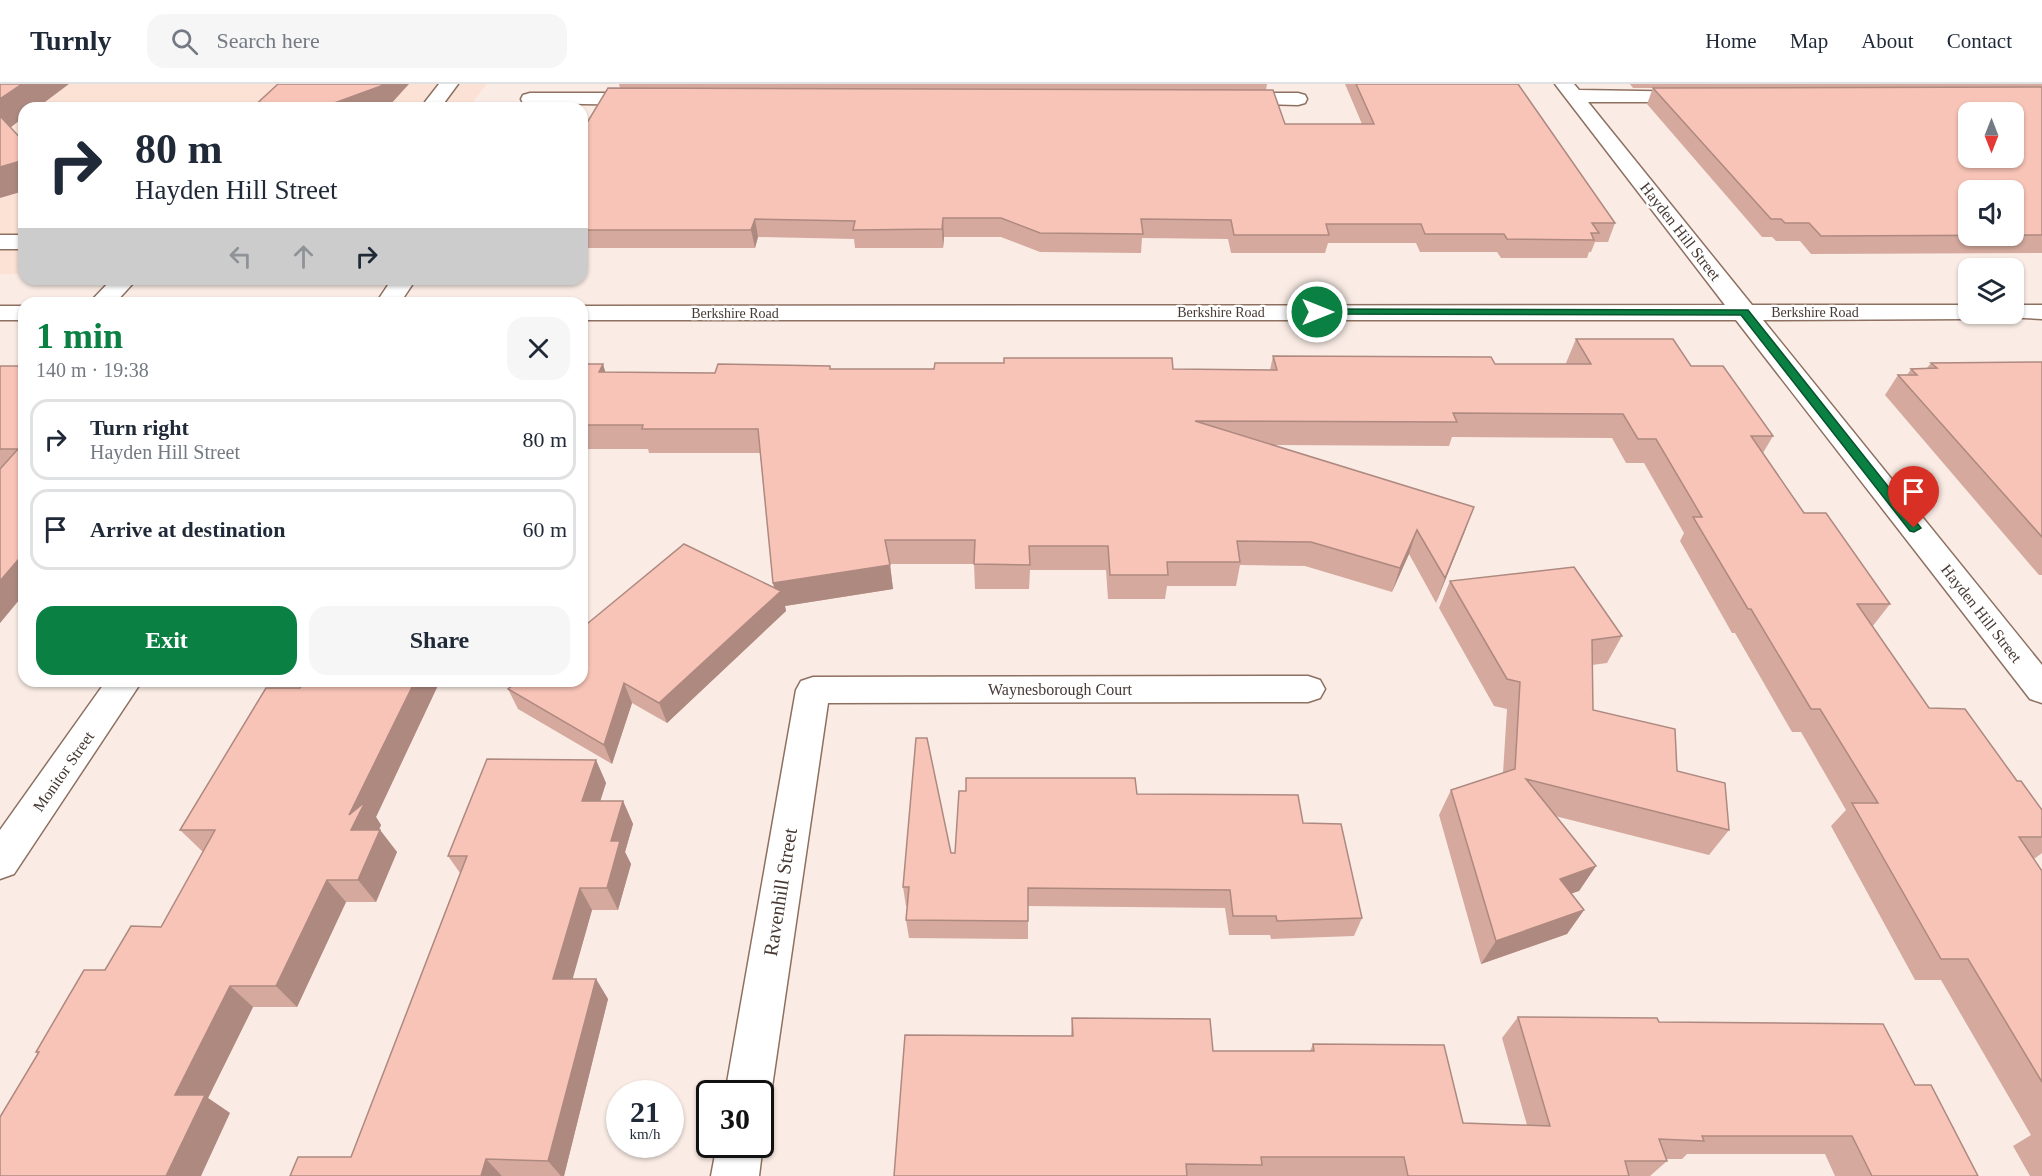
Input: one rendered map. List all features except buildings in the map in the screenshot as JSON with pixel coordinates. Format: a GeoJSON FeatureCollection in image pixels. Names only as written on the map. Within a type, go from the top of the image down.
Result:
{"type":"FeatureCollection","features":[{"type":"Feature","properties":{"kind":"street"},"geometry":{"type":"LineString","coordinates":[[434,102],[449,84]]}},
{"type":"Feature","properties":{"kind":"street"},"geometry":{"type":"LineString","coordinates":[[1569,90],[1714,96]]}},
{"type":"Feature","properties":{"kind":"street","name":"Hayden Hill Street"},"geometry":{"type":"LineString","coordinates":[[1569,90],[2042,690]]}},
{"type":"Feature","properties":{"kind":"street"},"geometry":{"type":"LineString","coordinates":[[531,97],[662,99]]}},
{"type":"Feature","properties":{"kind":"street"},"geometry":{"type":"LineString","coordinates":[[1214,99],[1298,99]]}},
{"type":"Feature","properties":{"kind":"street"},"geometry":{"type":"LineString","coordinates":[[0,242],[18,242]]}},
{"type":"Feature","properties":{"kind":"street"},"geometry":{"type":"LineString","coordinates":[[107,297],[119,285]]}},
{"type":"Feature","properties":{"kind":"street","name":"Berkshire Road"},"geometry":{"type":"LineString","coordinates":[[588,313],[1958,312]]}},
{"type":"Feature","properties":{"kind":"street"},"geometry":{"type":"LineString","coordinates":[[2024,312],[2042,312]]}},
{"type":"Feature","properties":{"kind":"street"},"geometry":{"type":"LineString","coordinates":[[0,313],[18,313]]}},
{"type":"Feature","properties":{"kind":"street","name":"Monitor Street"},"geometry":{"type":"LineString","coordinates":[[0,862],[121,687]]}},
{"type":"Feature","properties":{"kind":"street","name":"Waynesborough Court"},"geometry":{"type":"LineString","coordinates":[[813,690],[1308,689]]}},
{"type":"Feature","properties":{"kind":"street","name":"Ravenhill Street"},"geometry":{"type":"LineString","coordinates":[[750,1080],[813,690]]}},
{"type":"Feature","properties":{"kind":"street"},"geometry":{"type":"LineString","coordinates":[[735,1176],[738,1158]]}},
{"type":"Feature","properties":{"kind":"shaded area"},"geometry":{"type":"Polygon","coordinates":[[[0,84],[487,84],[473,102],[18,102],[18,274],[0,274],[0,84]]]}},
{"type":"Feature","properties":{"kind":"route"},"geometry":{"type":"LineString","coordinates":[[1317,312],[1744,312],[1914,528]]}}]}
